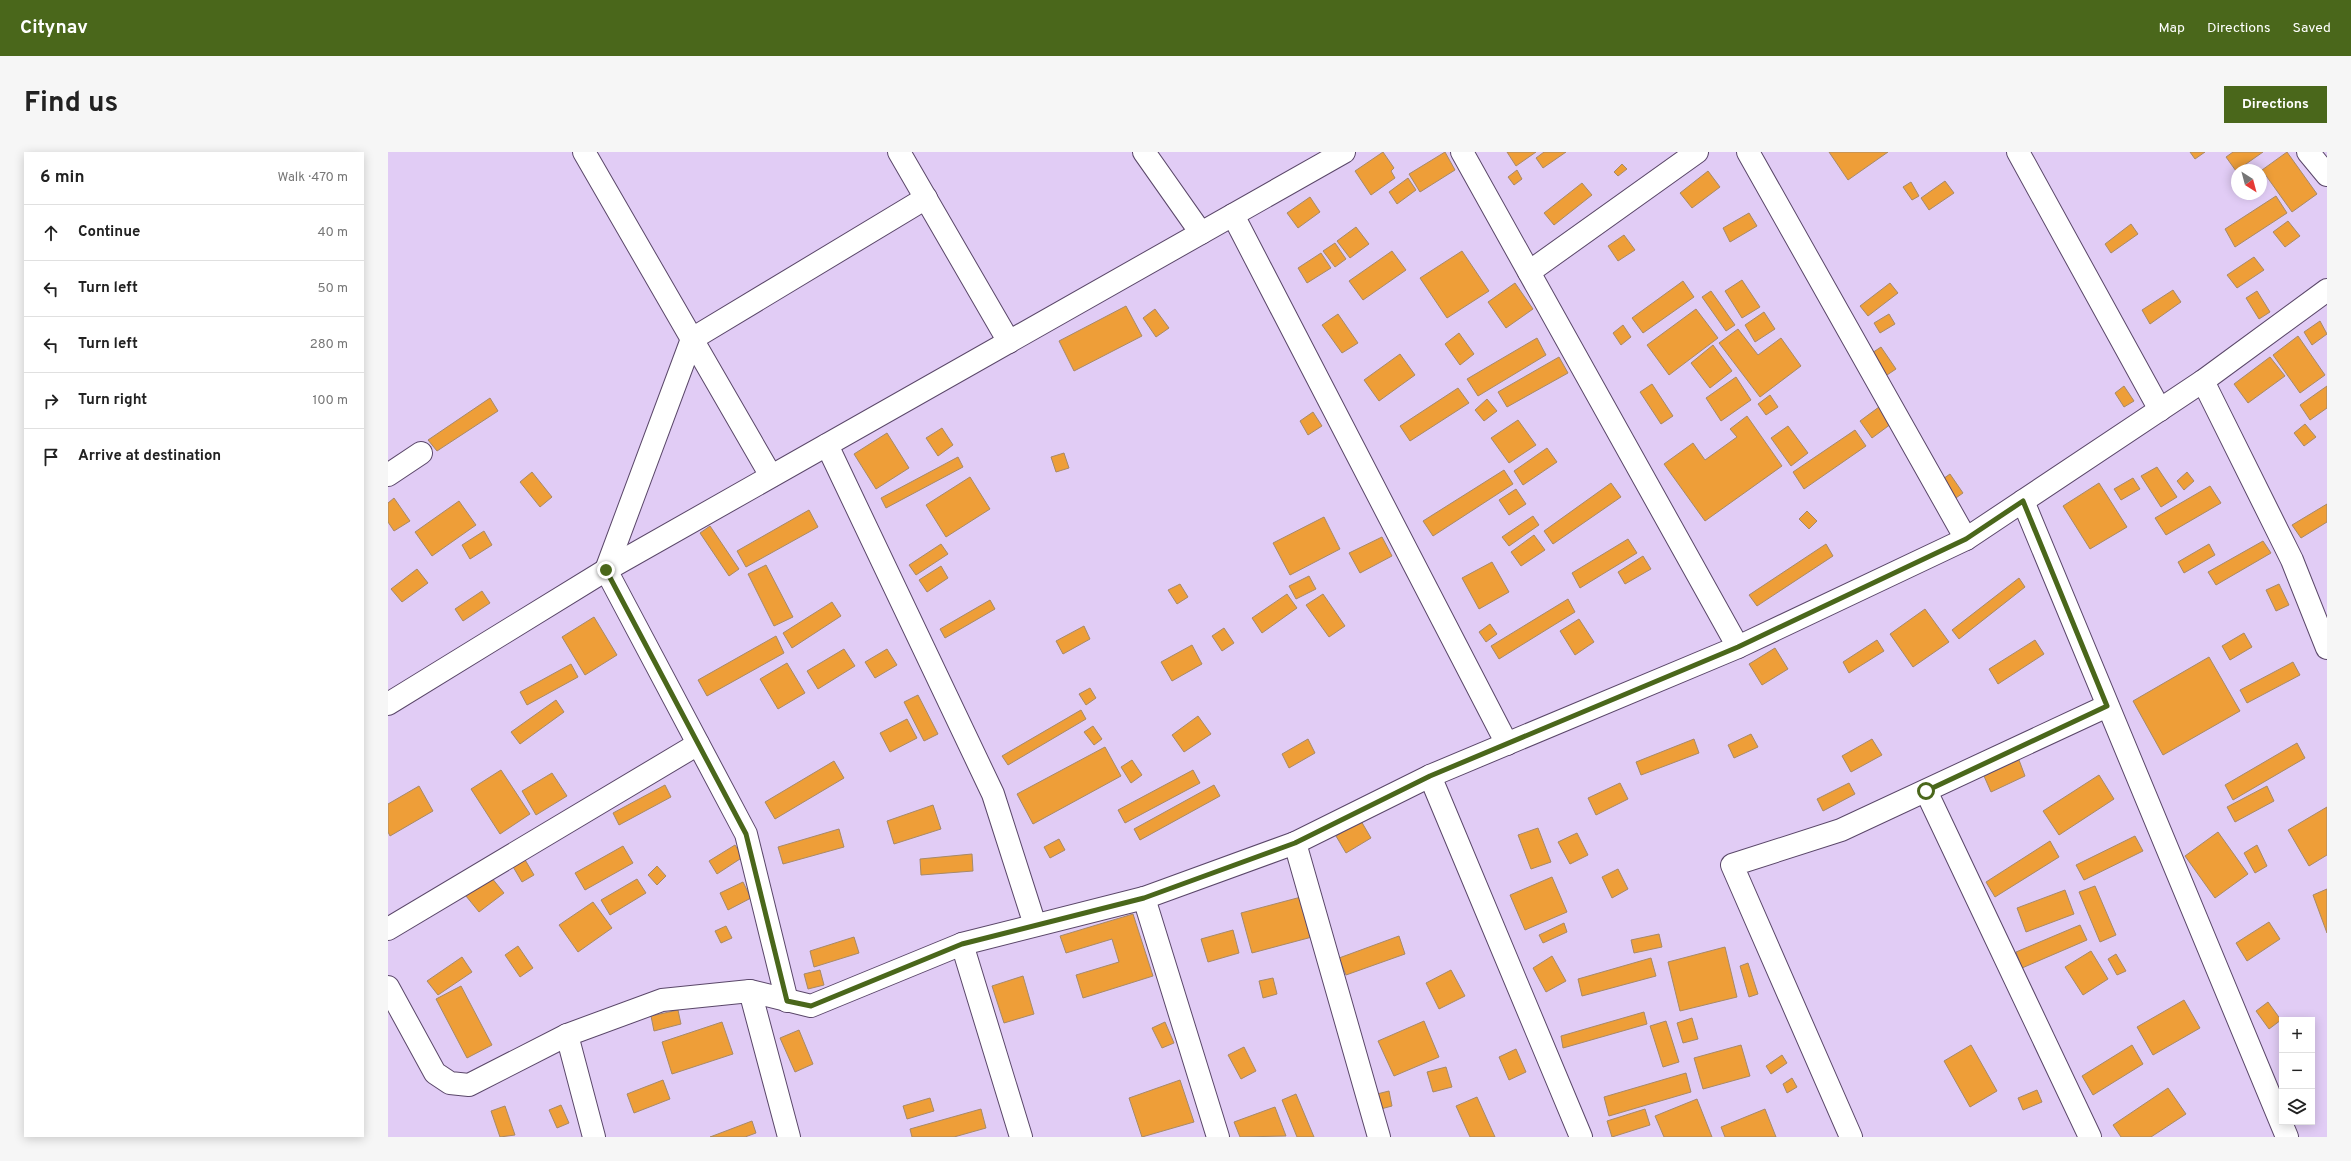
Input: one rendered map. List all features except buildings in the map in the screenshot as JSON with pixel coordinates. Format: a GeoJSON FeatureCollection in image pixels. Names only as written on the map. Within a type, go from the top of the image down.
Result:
{"type":"FeatureCollection","features":[{"type":"Feature","properties":{"kind":"street"},"geometry":{"type":"LineString","coordinates":[[584,152],[771,476]]}},
{"type":"Feature","properties":{"kind":"street"},"geometry":{"type":"LineString","coordinates":[[899,152],[1009,342]]}},
{"type":"Feature","properties":{"kind":"street"},"geometry":{"type":"LineString","coordinates":[[1144,152],[1200,233]]}},
{"type":"Feature","properties":{"kind":"street"},"geometry":{"type":"LineString","coordinates":[[388,704],[606,570],[1344,152]]}},
{"type":"Feature","properties":{"kind":"street"},"geometry":{"type":"LineString","coordinates":[[1462,152],[1738,647]]}},
{"type":"Feature","properties":{"kind":"street"},"geometry":{"type":"LineString","coordinates":[[1528,272],[1697,152]]}},
{"type":"Feature","properties":{"kind":"street"},"geometry":{"type":"LineString","coordinates":[[1748,152],[1966,539]]}},
{"type":"Feature","properties":{"kind":"street"},"geometry":{"type":"LineString","coordinates":[[2018,152],[2160,410]]}},
{"type":"Feature","properties":{"kind":"street"},"geometry":{"type":"LineString","coordinates":[[2308,152],[2327,175]]}},
{"type":"Feature","properties":{"kind":"street"},"geometry":{"type":"LineString","coordinates":[[787,1001],[746,834],[606,570],[692,339],[926,198]]}},
{"type":"Feature","properties":{"kind":"street"},"geometry":{"type":"LineString","coordinates":[[1233,215],[1507,744]]}},
{"type":"Feature","properties":{"kind":"street"},"geometry":{"type":"LineString","coordinates":[[391,999],[435,1073],[450,1083],[469,1085],[567,1035],[662,1000],[750,991],[811,1006],[962,944],[1144,898],[1295,843],[1430,776],[1738,647],[1966,539],[2203,381],[2327,290]]}},
{"type":"Feature","properties":{"kind":"street"},"geometry":{"type":"LineString","coordinates":[[2203,381],[2292,560],[2327,648]]}},
{"type":"Feature","properties":{"kind":"street"},"geometry":{"type":"LineString","coordinates":[[827,445],[993,794],[1035,925]]}},
{"type":"Feature","properties":{"kind":"street"},"geometry":{"type":"LineString","coordinates":[[388,475],[421,453]]}},
{"type":"Feature","properties":{"kind":"street"},"geometry":{"type":"LineString","coordinates":[[2023,501],[2287,1137]]}},
{"type":"Feature","properties":{"kind":"street"},"geometry":{"type":"LineString","coordinates":[[1851,1137],[1732,865],[1841,830],[2107,706]]}},
{"type":"Feature","properties":{"kind":"street"},"geometry":{"type":"LineString","coordinates":[[388,929],[698,744]]}},
{"type":"Feature","properties":{"kind":"street"},"geometry":{"type":"LineString","coordinates":[[1430,776],[1582,1137]]}},
{"type":"Feature","properties":{"kind":"street"},"geometry":{"type":"LineString","coordinates":[[1926,791],[2090,1137]]}},
{"type":"Feature","properties":{"kind":"street"},"geometry":{"type":"LineString","coordinates":[[1295,843],[1379,1137]]}},
{"type":"Feature","properties":{"kind":"street"},"geometry":{"type":"LineString","coordinates":[[1144,898],[1218,1137]]}},
{"type":"Feature","properties":{"kind":"street"},"geometry":{"type":"LineString","coordinates":[[962,944],[1021,1137]]}},
{"type":"Feature","properties":{"kind":"street"},"geometry":{"type":"LineString","coordinates":[[750,991],[789,1137]]}},
{"type":"Feature","properties":{"kind":"street"},"geometry":{"type":"LineString","coordinates":[[567,1035],[594,1137]]}},
{"type":"Feature","properties":{"kind":"route"},"geometry":{"type":"LineString","coordinates":[[606,570],[746,834],[787,1001],[811,1006],[962,944],[1144,898],[1295,843],[1430,776],[1738,647],[1966,539],[2023,501],[2107,706],[1926,791]]}}]}
